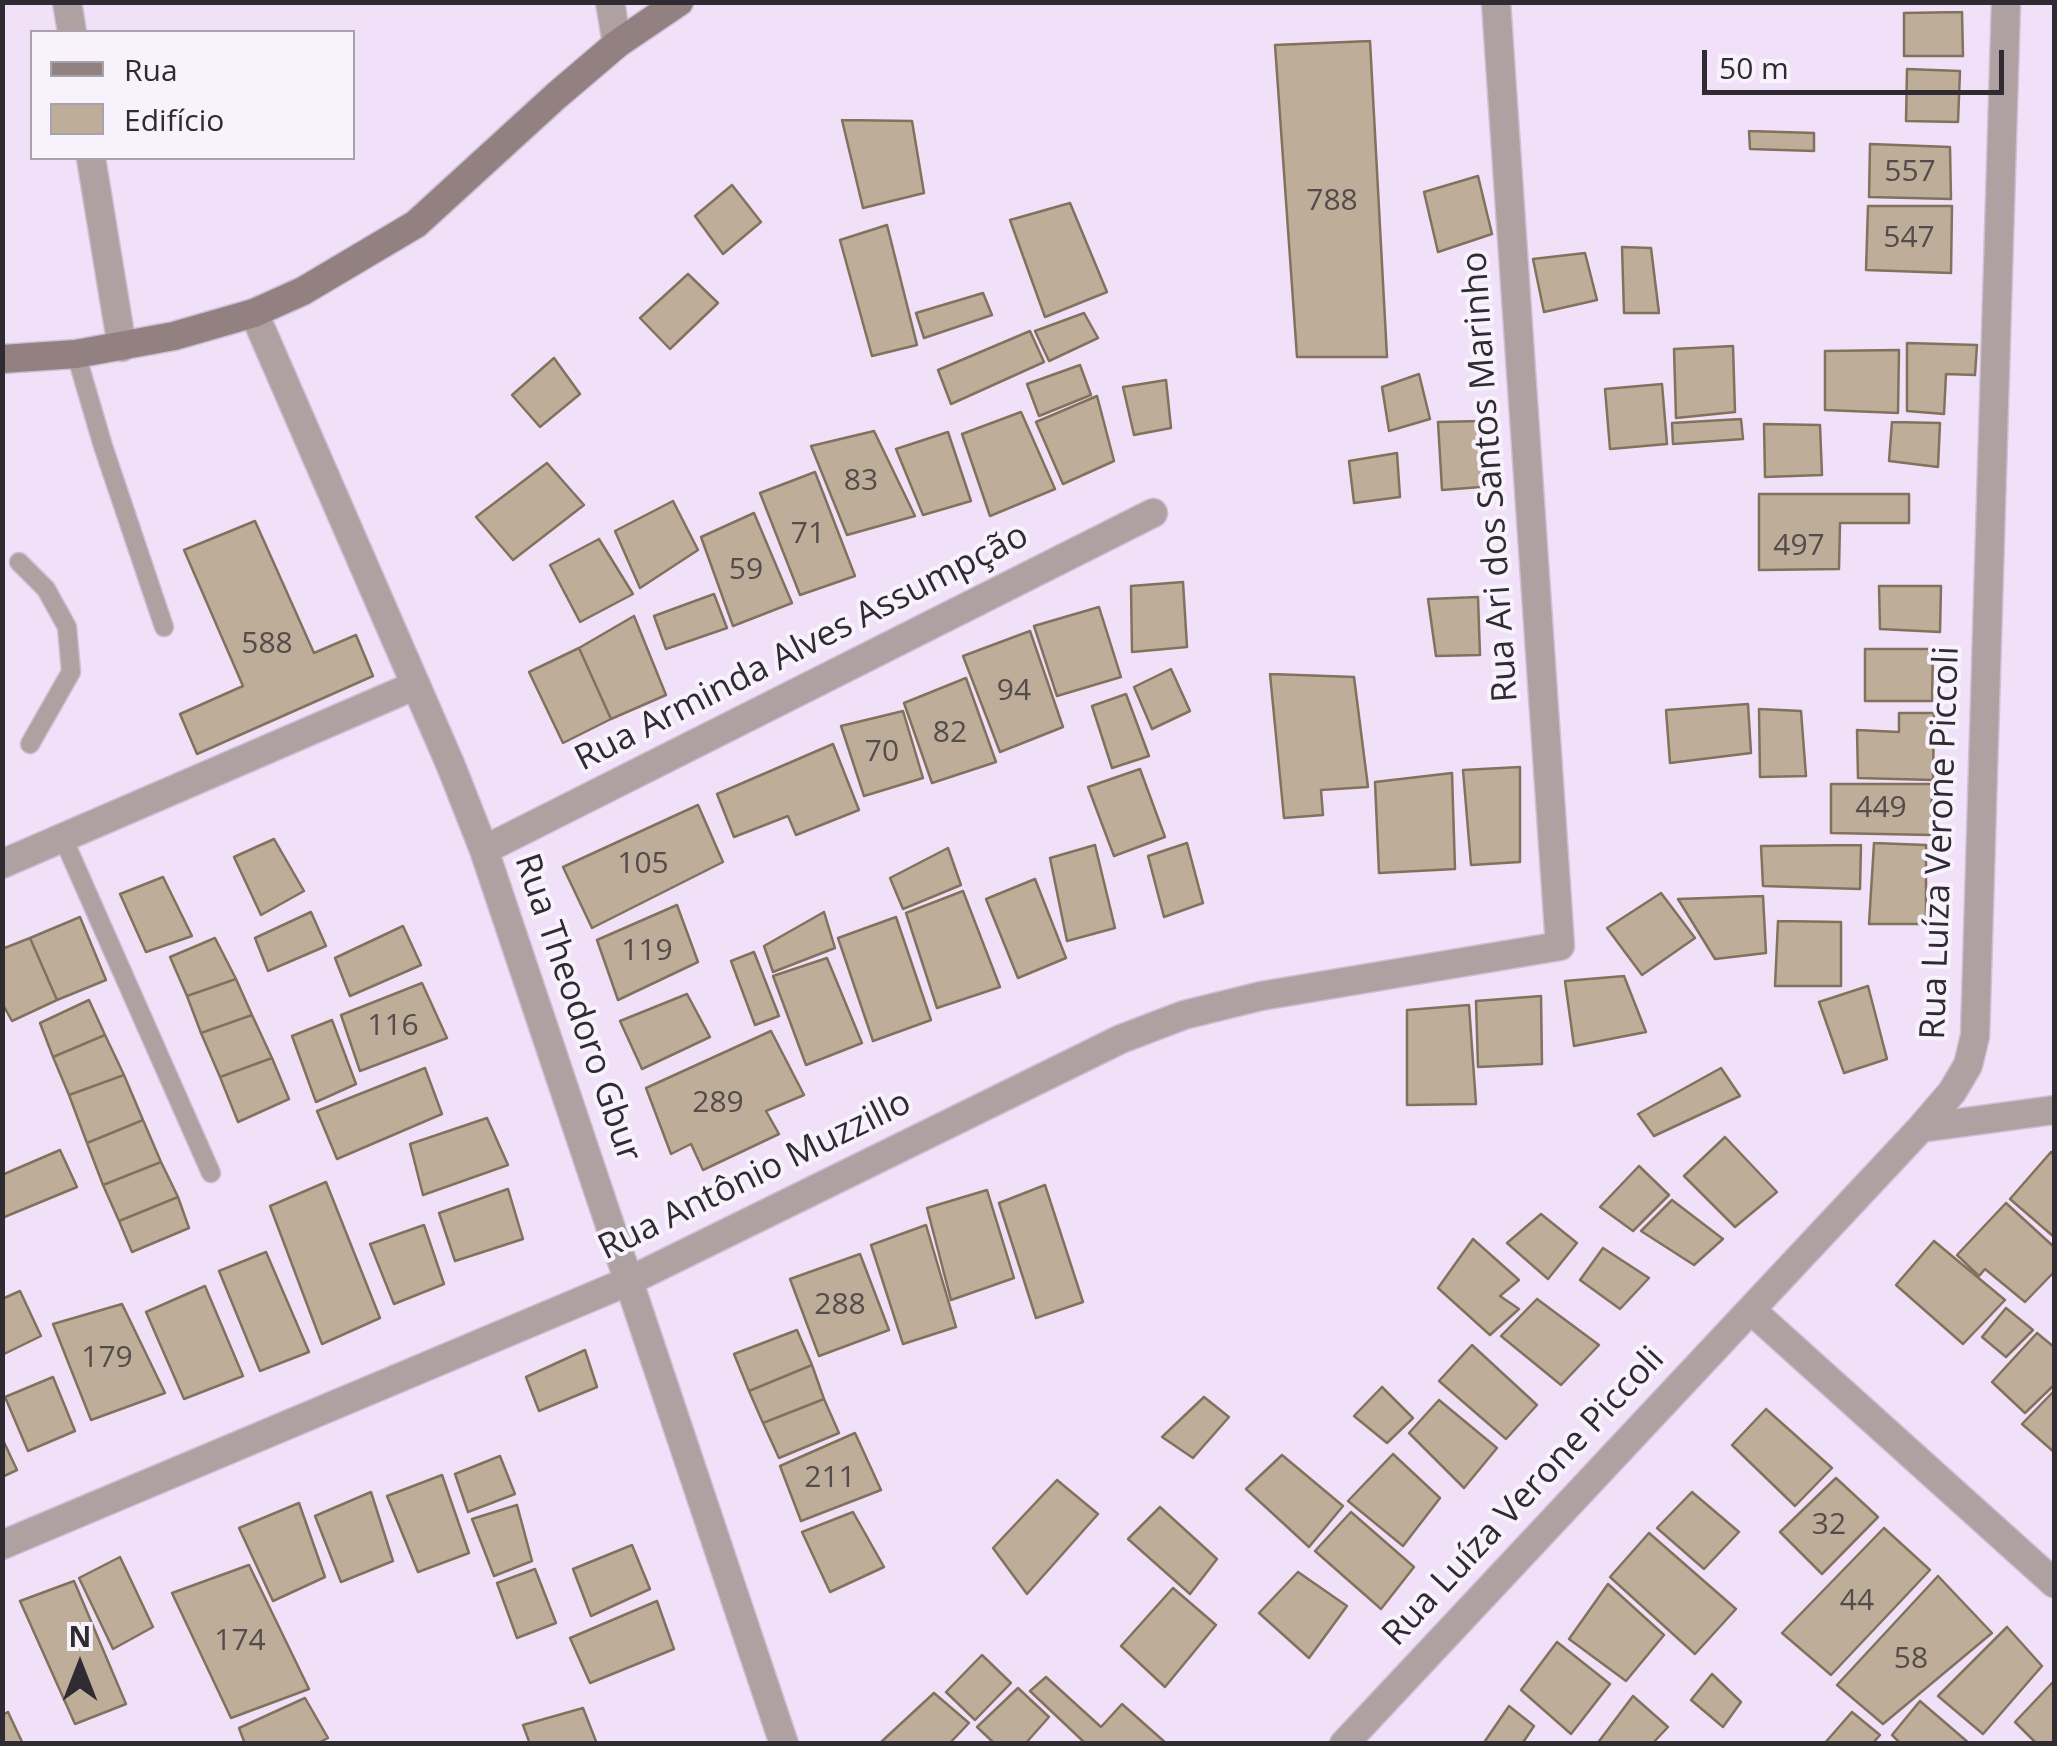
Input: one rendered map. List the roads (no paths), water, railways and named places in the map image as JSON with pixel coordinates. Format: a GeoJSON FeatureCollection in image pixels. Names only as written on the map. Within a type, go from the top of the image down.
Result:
{"type":"FeatureCollection","features":[{"type":"Feature","properties":{"kind":"main road"},"geometry":{"type":"LineString","coordinates":[[2,359],[122,348],[254,312],[319,282],[416,224],[617,44],[679,2]]}},
{"type":"Feature","properties":{"kind":"street"},"geometry":{"type":"LineString","coordinates":[[67,2],[72,30]]}},
{"type":"Feature","properties":{"kind":"street"},"geometry":{"type":"LineString","coordinates":[[610,2],[617,44]]}},
{"type":"Feature","properties":{"kind":"street","name":"Rua Ari dos Santos Marinho"},"geometry":{"type":"LineString","coordinates":[[1496,2],[1560,946]]}},
{"type":"Feature","properties":{"kind":"street","name":"Rua Luíza Verone Piccoli"},"geometry":{"type":"LineString","coordinates":[[1344,1744],[1921,1128],[1952,1092],[1968,1065],[1976,1036],[2006,2]]}},
{"type":"Feature","properties":{"kind":"street"},"geometry":{"type":"LineString","coordinates":[[92,160],[122,348]]}},
{"type":"Feature","properties":{"kind":"street","name":"Rua Theodoro Gbur"},"geometry":{"type":"LineString","coordinates":[[254,312],[484,850],[784,1744]]}},
{"type":"Feature","properties":{"kind":"street","name":"Rua Arminda Alves Assumpção"},"geometry":{"type":"LineString","coordinates":[[484,850],[1153,513]]}},
{"type":"Feature","properties":{"kind":"street"},"geometry":{"type":"LineString","coordinates":[[2,864],[416,685]]}},
{"type":"Feature","properties":{"kind":"street","name":"Rua Antônio Muzzillo"},"geometry":{"type":"LineString","coordinates":[[2,1545],[629,1281],[1121,1039],[1184,1014],[1261,996],[1560,946]]}},
{"type":"Feature","properties":{"kind":"street"},"geometry":{"type":"LineString","coordinates":[[1921,1128],[2054,1110]]}},
{"type":"Feature","properties":{"kind":"street"},"geometry":{"type":"LineString","coordinates":[[1750,1310],[2054,1583]]}},
{"type":"Feature","properties":{"kind":"lane"},"geometry":{"type":"LineString","coordinates":[[76,354],[164,627]]}},
{"type":"Feature","properties":{"kind":"lane"},"geometry":{"type":"LineString","coordinates":[[20,562],[46,589],[67,627],[71,672],[30,744]]}},
{"type":"Feature","properties":{"kind":"lane"},"geometry":{"type":"LineString","coordinates":[[62,838],[211,1173]]}}]}
